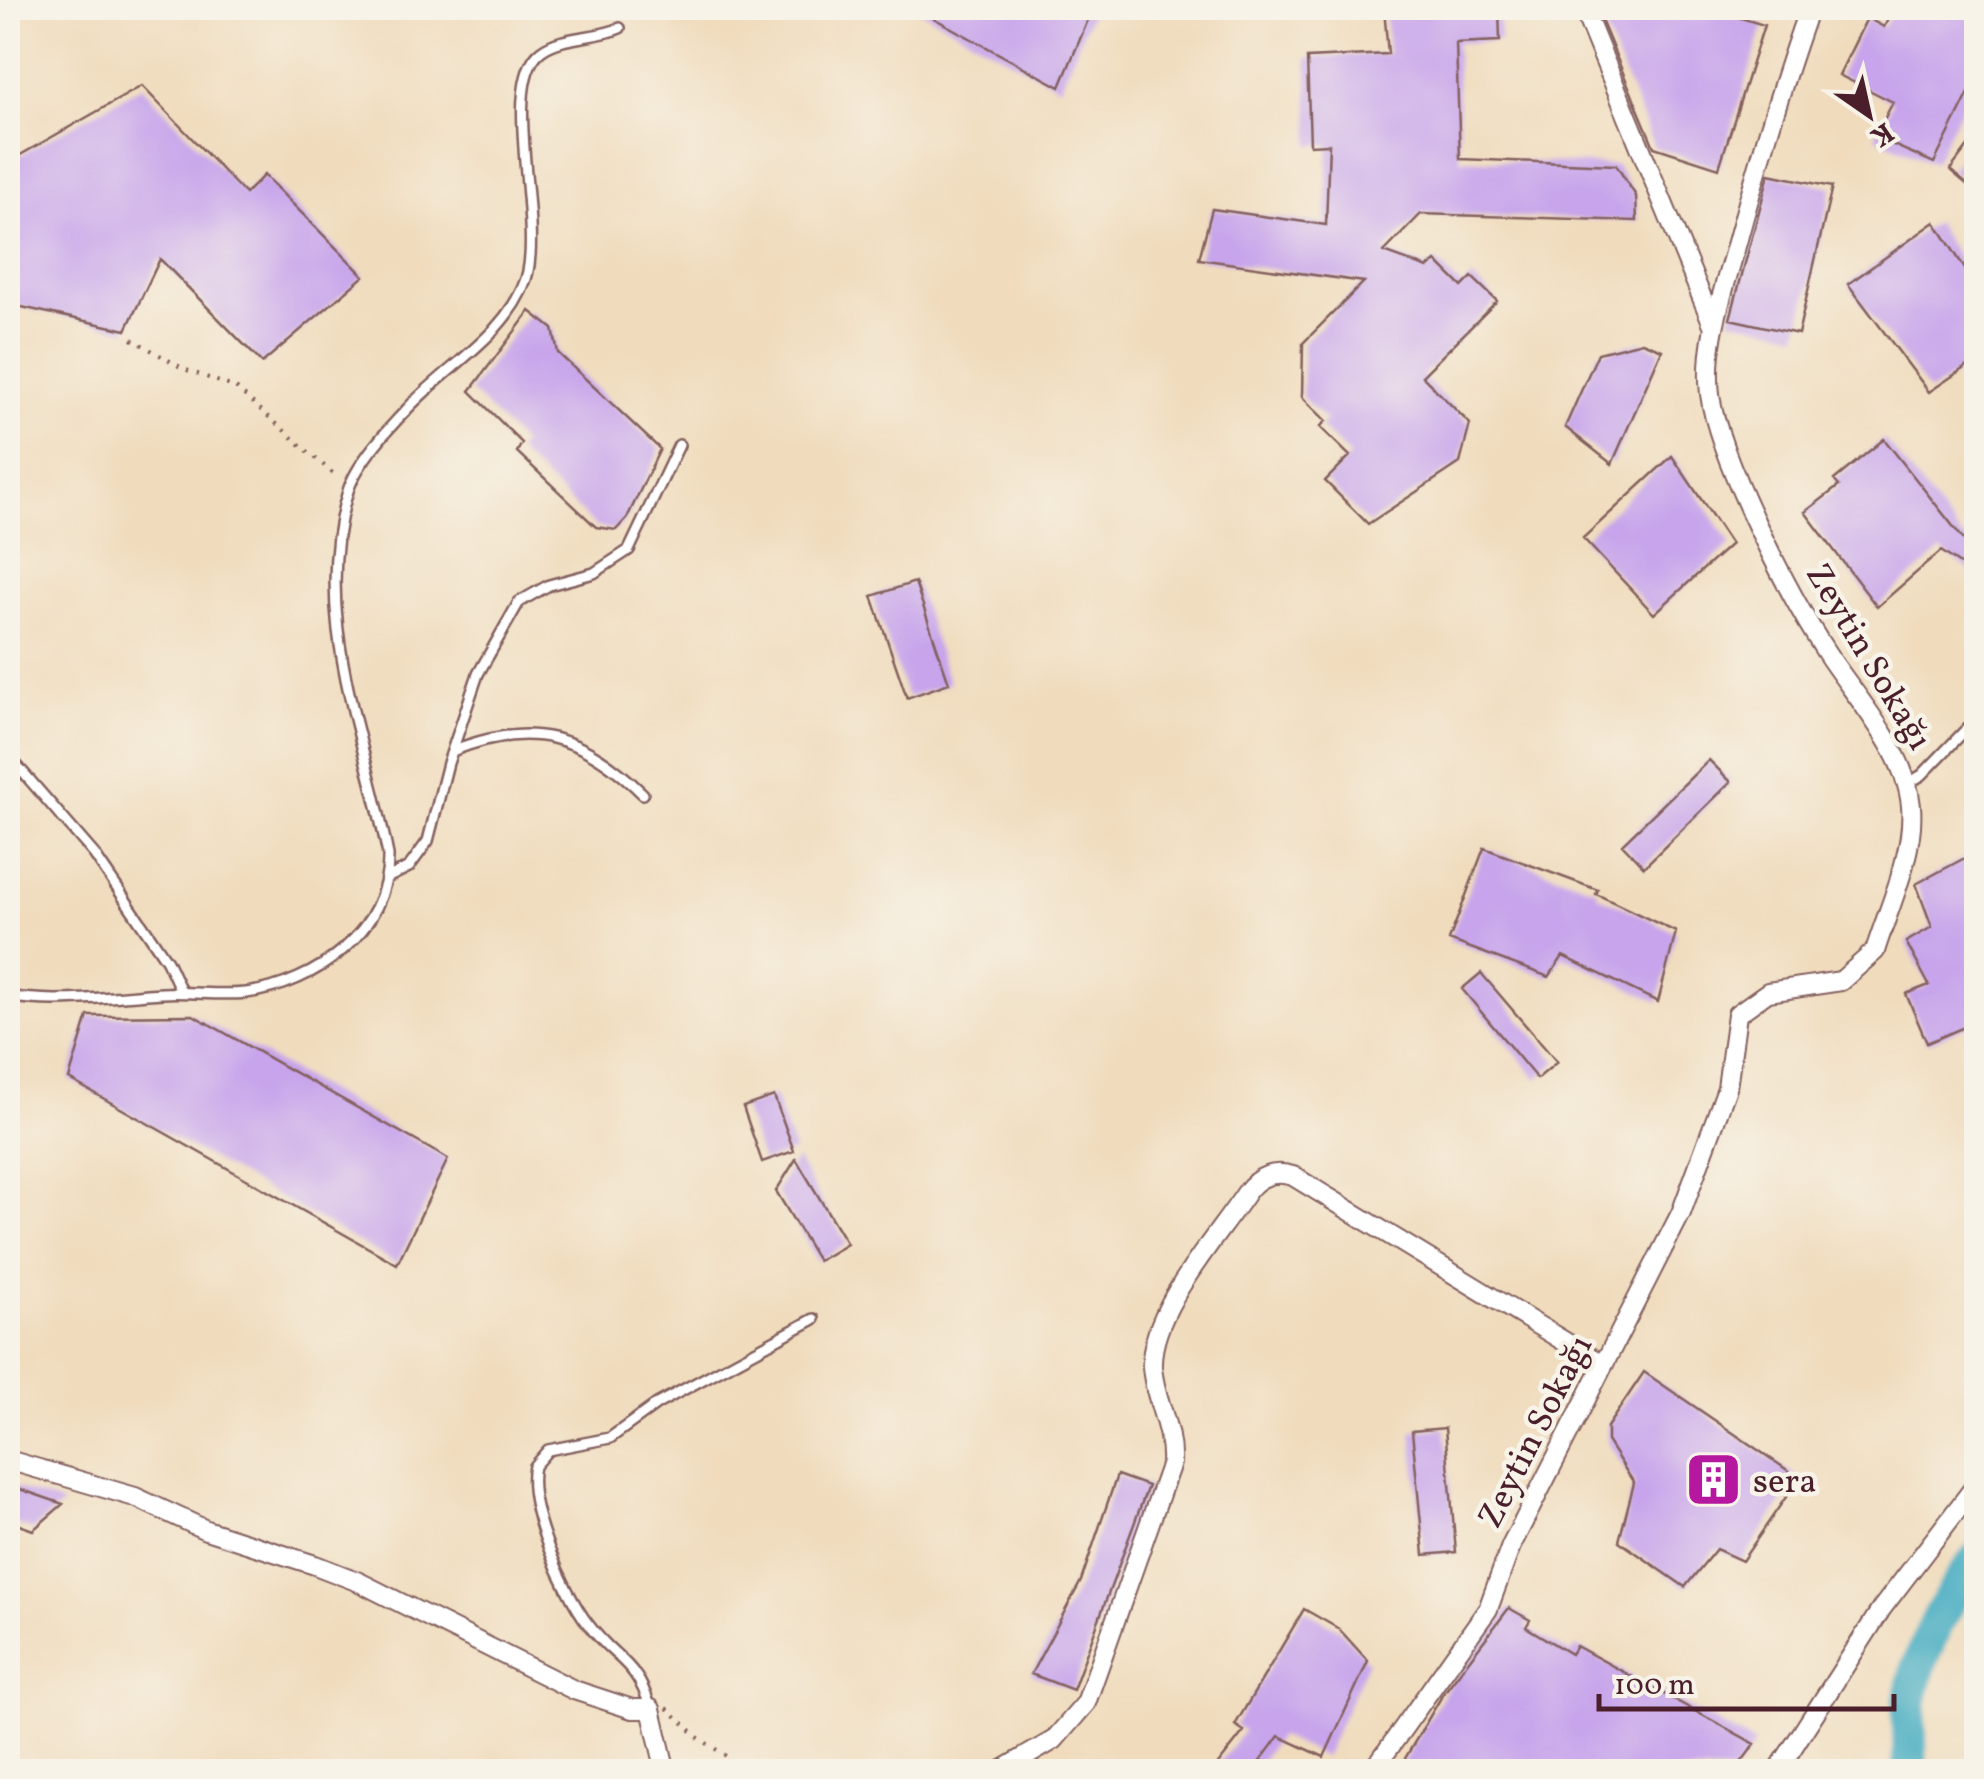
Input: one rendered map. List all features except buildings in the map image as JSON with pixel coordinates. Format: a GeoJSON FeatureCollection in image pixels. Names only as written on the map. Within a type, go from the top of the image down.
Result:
{"type":"FeatureCollection","features":[{"type":"Feature","properties":{"kind":"street"},"geometry":{"type":"LineString","coordinates":[[1583,8],[1715,328]]}},
{"type":"Feature","properties":{"kind":"street","name":"Zeytin Sokağı"},"geometry":{"type":"LineString","coordinates":[[1372,1772],[1488,1609],[1511,1546],[1680,1212],[1728,1088],[1738,1014],[1756,996],[1768,992],[1842,981],[1874,952],[1908,847],[1911,810],[1895,757],[1808,623],[1747,499],[1714,418],[1710,391],[1715,328],[1762,146],[1809,8]]}},
{"type":"Feature","properties":{"kind":"street"},"geometry":{"type":"LineString","coordinates":[[999,1772],[1054,1740],[1086,1703],[1171,1463],[1169,1424],[1152,1370],[1156,1332],[1260,1178],[1278,1173],[1293,1176],[1603,1365]]}},
{"type":"Feature","properties":{"kind":"street"},"geometry":{"type":"LineString","coordinates":[[8,1460],[105,1487],[206,1530],[314,1564],[360,1582],[574,1690],[632,1709],[650,1710],[666,1772]]}},
{"type":"Feature","properties":{"kind":"street"},"geometry":{"type":"LineString","coordinates":[[1778,1772],[1882,1608],[1976,1486]]}},
{"type":"Feature","properties":{"kind":"lane"},"geometry":{"type":"LineString","coordinates":[[8,996],[47,999],[246,993],[292,981],[319,967],[357,936],[382,900],[389,877],[385,838],[349,696],[337,621],[340,534],[348,488],[402,414],[504,318],[522,290],[530,264],[532,214],[524,78],[533,59],[550,45],[588,40],[620,28]]}},
{"type":"Feature","properties":{"kind":"lane"},"geometry":{"type":"LineString","coordinates":[[389,877],[408,867],[428,841],[478,674],[519,602],[549,585],[594,573],[629,550],[680,445]]}},
{"type":"Feature","properties":{"kind":"lane"},"geometry":{"type":"LineString","coordinates":[[1906,784],[1922,775],[1976,719]]}},
{"type":"Feature","properties":{"kind":"lane"},"geometry":{"type":"LineString","coordinates":[[452,751],[489,736],[531,732],[568,741],[613,764],[643,794]]}},
{"type":"Feature","properties":{"kind":"lane"},"geometry":{"type":"LineString","coordinates":[[8,755],[94,854],[167,961],[181,992]]}},
{"type":"Feature","properties":{"kind":"lane"},"geometry":{"type":"LineString","coordinates":[[650,1710],[636,1671],[590,1627],[564,1584],[538,1505],[534,1466],[548,1450],[610,1438],[657,1404],[814,1319]]}},
{"type":"Feature","properties":{"kind":"path"},"geometry":{"type":"LineString","coordinates":[[132,340],[184,369],[236,388],[348,488]]}},
{"type":"Feature","properties":{"kind":"path"},"geometry":{"type":"LineString","coordinates":[[650,1710],[672,1708],[699,1738],[732,1760]]}},
{"type":"Feature","properties":{"kind":"waterway"},"geometry":{"type":"LineString","coordinates":[[1909,1772],[1910,1701],[1920,1663],[1944,1609],[1976,1560]]}},
{"type":"Feature","properties":{"kind":"place","name":"sera"},"geometry":{"type":"Point","coordinates":[1714,1480]}}]}
